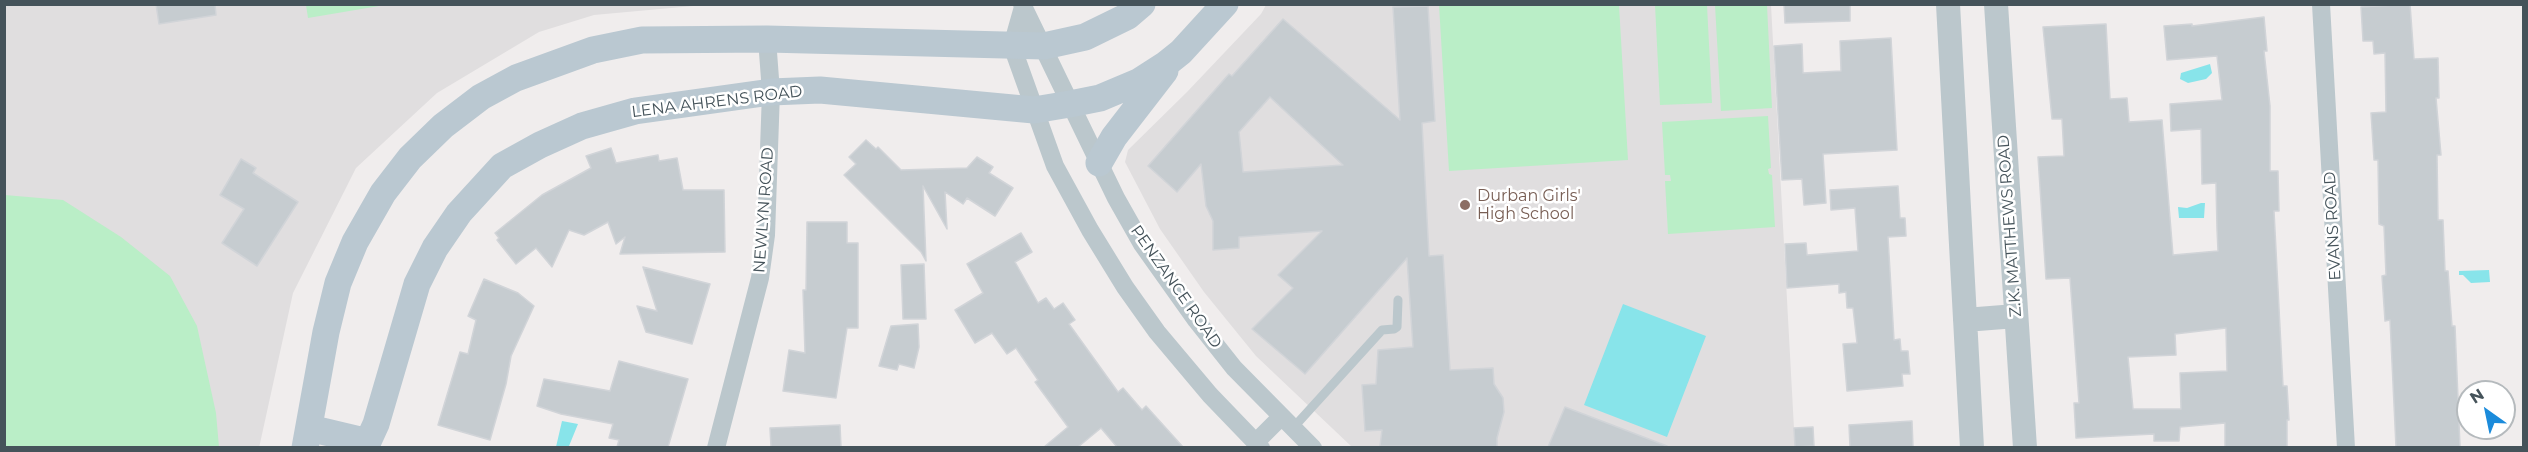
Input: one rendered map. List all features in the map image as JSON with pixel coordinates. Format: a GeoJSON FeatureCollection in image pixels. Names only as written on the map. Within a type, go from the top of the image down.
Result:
{"type":"FeatureCollection","features":[{"type":"Feature","properties":{"kind":"main road"},"geometry":{"type":"LineString","coordinates":[[367,445],[307,437],[326,332],[338,283],[355,242],[383,193],[411,158],[443,126],[481,97],[516,78],[593,50],[642,40],[767,39],[1044,46],[1085,37],[1128,16],[1142,4]]}},
{"type":"Feature","properties":{"kind":"main road","name":"LENA AHRENS ROAD"},"geometry":{"type":"LineString","coordinates":[[367,445],[376,424],[417,284],[435,248],[459,213],[502,166],[582,126],[635,111],[771,92],[820,90],[1034,110],[1100,98],[1138,82],[1181,52],[1225,4]]}},
{"type":"Feature","properties":{"kind":"main road"},"geometry":{"type":"LineString","coordinates":[[1099,163],[1114,137],[1181,52]]}},
{"type":"Feature","properties":{"kind":"street"},"geometry":{"type":"LineString","coordinates":[[1948,4],[1972,447]]}},
{"type":"Feature","properties":{"kind":"street","name":"Z.K. MATTHEWS ROAD"},"geometry":{"type":"LineString","coordinates":[[1996,4],[2025,447]]}},
{"type":"Feature","properties":{"kind":"street","name":"EVANS ROAD"},"geometry":{"type":"LineString","coordinates":[[2321,4],[2346,447]]}},
{"type":"Feature","properties":{"kind":"street","name":"PENZANCE ROAD"},"geometry":{"type":"LineString","coordinates":[[1023,6],[1099,163],[1143,244],[1196,320],[1234,368],[1313,447]]}},
{"type":"Feature","properties":{"kind":"street"},"geometry":{"type":"LineString","coordinates":[[1023,6],[1012,45],[1034,110],[1055,166],[1125,287],[1157,332],[1210,395],[1259,445],[1287,422]]}},
{"type":"Feature","properties":{"kind":"street","name":"NEWLYN ROAD"},"geometry":{"type":"LineString","coordinates":[[716,447],[760,278],[766,235],[771,92],[767,39]]}},
{"type":"Feature","properties":{"kind":"street"},"geometry":{"type":"LineString","coordinates":[[1965,320],[2016,316]]}},
{"type":"Feature","properties":{"kind":"lane"},"geometry":{"type":"LineString","coordinates":[[1287,422],[1382,330],[1397,327],[1398,300]]}},
{"type":"Feature","properties":{"kind":"shaded area"},"geometry":{"type":"Polygon","coordinates":[[[4,5],[704,5],[594,15],[539,32],[437,93],[356,168],[293,293],[259,448],[5,447],[4,5]]]}},
{"type":"Feature","properties":{"kind":"shaded area","name":"Durban Girls' High School"},"geometry":{"type":"Polygon","coordinates":[[[1266,5],[1771,5],[1795,447],[1352,447],[1256,356],[1204,292],[1160,229],[1125,162],[1128,150],[1187,92],[1261,14],[1266,5]]]}},
{"type":"Feature","properties":{"kind":"green space"},"geometry":{"type":"Polygon","coordinates":[[[306,4],[385,5],[308,18],[306,4]]]}},
{"type":"Feature","properties":{"kind":"green space"},"geometry":{"type":"Polygon","coordinates":[[[1439,5],[1619,5],[1628,160],[1449,171],[1439,5]]]}},
{"type":"Feature","properties":{"kind":"green space"},"geometry":{"type":"Polygon","coordinates":[[[1655,5],[1707,5],[1712,103],[1660,105],[1655,5]]]}},
{"type":"Feature","properties":{"kind":"green space"},"geometry":{"type":"Polygon","coordinates":[[[1715,5],[1767,5],[1772,108],[1721,111],[1715,5]]]}},
{"type":"Feature","properties":{"kind":"green space"},"geometry":{"type":"Polygon","coordinates":[[[1768,116],[1771,168],[1768,169],[1769,174],[1772,175],[1775,227],[1668,234],[1665,181],[1671,181],[1670,175],[1665,175],[1662,122],[1768,116]]]}},
{"type":"Feature","properties":{"kind":"green space"},"geometry":{"type":"Polygon","coordinates":[[[5,195],[63,200],[121,237],[170,276],[197,326],[216,413],[219,447],[5,447],[5,195]]]}},
{"type":"Feature","properties":{"kind":"water"},"geometry":{"type":"Polygon","coordinates":[[[2210,64],[2212,73],[2206,79],[2188,83],[2180,79],[2181,73],[2210,64]]]}},
{"type":"Feature","properties":{"kind":"water"},"geometry":{"type":"Polygon","coordinates":[[[2205,203],[2204,218],[2179,218],[2178,207],[2187,208],[2205,203]]]}},
{"type":"Feature","properties":{"kind":"water"},"geometry":{"type":"Polygon","coordinates":[[[2489,270],[2490,282],[2471,283],[2463,275],[2459,275],[2459,271],[2489,270]]]}},
{"type":"Feature","properties":{"kind":"water"},"geometry":{"type":"Polygon","coordinates":[[[1623,304],[1706,336],[1667,437],[1584,405],[1623,304]]]}},
{"type":"Feature","properties":{"kind":"water"},"geometry":{"type":"Polygon","coordinates":[[[562,421],[578,424],[569,446],[556,447],[562,421]]]}},
{"type":"Feature","properties":{"kind":"building"},"geometry":{"type":"Polygon","coordinates":[[[156,4],[215,4],[216,15],[159,24],[156,4]]]}},
{"type":"Feature","properties":{"kind":"building"},"geometry":{"type":"Polygon","coordinates":[[[1784,4],[1850,4],[1850,21],[1785,23],[1784,4]]]}},
{"type":"Feature","properties":{"kind":"building"},"geometry":{"type":"Polygon","coordinates":[[[2410,4],[2414,59],[2438,58],[2439,98],[2436,98],[2441,155],[2437,155],[2438,220],[2443,220],[2445,271],[2448,271],[2452,326],[2455,326],[2456,440],[2460,440],[2460,447],[2396,447],[2390,320],[2385,321],[2382,276],[2386,275],[2384,226],[2379,224],[2378,160],[2374,160],[2371,113],[2386,112],[2385,53],[2374,54],[2373,41],[2363,41],[2361,7],[2410,4]]]}},
{"type":"Feature","properties":{"kind":"building"},"geometry":{"type":"Polygon","coordinates":[[[1428,6],[1435,121],[1422,123],[1429,256],[1443,255],[1450,370],[1493,368],[1494,384],[1503,398],[1504,412],[1497,447],[1380,446],[1382,430],[1365,431],[1362,385],[1376,384],[1378,350],[1413,347],[1407,258],[1305,374],[1252,329],[1293,288],[1278,275],[1322,231],[1239,237],[1239,248],[1213,250],[1213,221],[1206,206],[1201,164],[1177,192],[1148,166],[1229,74],[1232,76],[1283,19],[1400,120],[1393,7],[1428,6]],[[1270,97],[1239,132],[1243,172],[1343,165],[1270,97]]]}},
{"type":"Feature","properties":{"kind":"building"},"geometry":{"type":"Polygon","coordinates":[[[2264,17],[2267,51],[2264,51],[2270,106],[2270,171],[2278,171],[2279,211],[2274,211],[2283,386],[2287,386],[2289,420],[2287,420],[2287,447],[2225,447],[2225,423],[2180,427],[2179,441],[2154,441],[2154,434],[2076,438],[2074,403],[2079,403],[2070,278],[2046,279],[2038,157],[2064,156],[2062,119],[2052,119],[2043,27],[2106,24],[2110,99],[2127,98],[2129,122],[2162,120],[2173,255],[2218,251],[2216,183],[2202,184],[2201,129],[2171,131],[2170,104],[2222,100],[2217,56],[2167,60],[2164,26],[2192,24],[2192,26],[2264,17]],[[2226,328],[2175,334],[2176,355],[2128,357],[2133,409],[2181,409],[2180,373],[2227,371],[2226,328]]]}},
{"type":"Feature","properties":{"kind":"building"},"geometry":{"type":"Polygon","coordinates":[[[1891,38],[1897,150],[1823,154],[1826,203],[1804,205],[1802,179],[1782,180],[1774,46],[1802,44],[1803,73],[1841,71],[1840,41],[1891,38]]]}},
{"type":"Feature","properties":{"kind":"building"},"geometry":{"type":"Polygon","coordinates":[[[866,140],[876,149],[878,147],[901,170],[967,168],[977,157],[993,167],[989,173],[1013,188],[995,216],[967,198],[963,204],[945,192],[947,229],[923,186],[926,261],[921,252],[844,175],[856,164],[849,157],[866,140]]]}},
{"type":"Feature","properties":{"kind":"building"},"geometry":{"type":"Polygon","coordinates":[[[611,148],[616,163],[658,155],[659,161],[677,158],[683,190],[724,190],[725,252],[620,254],[625,237],[616,244],[608,222],[584,235],[569,230],[552,267],[536,248],[516,264],[497,240],[499,238],[495,233],[542,195],[591,168],[586,156],[611,148]]]}},
{"type":"Feature","properties":{"kind":"building"},"geometry":{"type":"Polygon","coordinates":[[[241,159],[256,168],[253,173],[298,202],[257,266],[222,243],[244,209],[220,195],[241,159]]]}},
{"type":"Feature","properties":{"kind":"building"},"geometry":{"type":"Polygon","coordinates":[[[1898,186],[1900,218],[1905,218],[1906,236],[1888,237],[1894,340],[1900,339],[1901,351],[1908,351],[1910,374],[1902,374],[1903,386],[1847,391],[1843,344],[1857,343],[1853,308],[1847,308],[1846,292],[1839,293],[1839,284],[1787,288],[1785,244],[1806,243],[1807,255],[1858,251],[1855,208],[1831,210],[1830,190],[1898,186]]]}},
{"type":"Feature","properties":{"kind":"building"},"geometry":{"type":"Polygon","coordinates":[[[807,222],[847,222],[847,243],[858,243],[858,328],[847,328],[836,398],[783,391],[789,350],[805,353],[803,290],[806,290],[807,222]]]}},
{"type":"Feature","properties":{"kind":"building"},"geometry":{"type":"Polygon","coordinates":[[[1021,233],[1032,252],[1015,262],[1038,303],[1046,298],[1054,309],[1063,303],[1075,320],[1069,324],[1118,392],[1123,388],[1142,410],[1146,406],[1183,447],[1117,447],[1101,428],[1078,447],[1044,447],[1068,427],[1035,382],[1038,380],[1016,348],[1007,354],[992,333],[975,343],[955,310],[983,293],[967,264],[1021,233]]]}},
{"type":"Feature","properties":{"kind":"building"},"geometry":{"type":"Polygon","coordinates":[[[924,264],[926,319],[903,319],[901,265],[924,264]]]}},
{"type":"Feature","properties":{"kind":"building"},"geometry":{"type":"Polygon","coordinates":[[[643,267],[710,284],[692,344],[646,332],[637,306],[657,311],[643,267]]]}},
{"type":"Feature","properties":{"kind":"building"},"geometry":{"type":"Polygon","coordinates":[[[484,279],[518,293],[534,306],[511,356],[506,384],[490,440],[438,425],[460,352],[468,354],[476,320],[468,316],[484,279]]]}},
{"type":"Feature","properties":{"kind":"building"},"geometry":{"type":"Polygon","coordinates":[[[918,324],[919,347],[914,368],[899,364],[897,370],[879,366],[891,326],[918,324]]]}},
{"type":"Feature","properties":{"kind":"building"},"geometry":{"type":"Polygon","coordinates":[[[619,361],[688,379],[668,447],[617,447],[619,440],[609,438],[613,424],[561,414],[537,406],[544,379],[610,391],[619,361]]]}},
{"type":"Feature","properties":{"kind":"building"},"geometry":{"type":"Polygon","coordinates":[[[1565,407],[1667,446],[1667,447],[1548,447],[1565,407]]]}},
{"type":"Feature","properties":{"kind":"building"},"geometry":{"type":"Polygon","coordinates":[[[1912,421],[1913,447],[1850,447],[1849,425],[1912,421]]]}},
{"type":"Feature","properties":{"kind":"building"},"geometry":{"type":"Polygon","coordinates":[[[840,425],[841,447],[771,447],[770,428],[840,425]]]}},
{"type":"Feature","properties":{"kind":"building"},"geometry":{"type":"Polygon","coordinates":[[[1813,427],[1814,446],[1795,447],[1794,428],[1813,427]]]}},
{"type":"Feature","properties":{"kind":"place","name":"Durban Girls' High School"},"geometry":{"type":"Point","coordinates":[1465,205]}}]}
